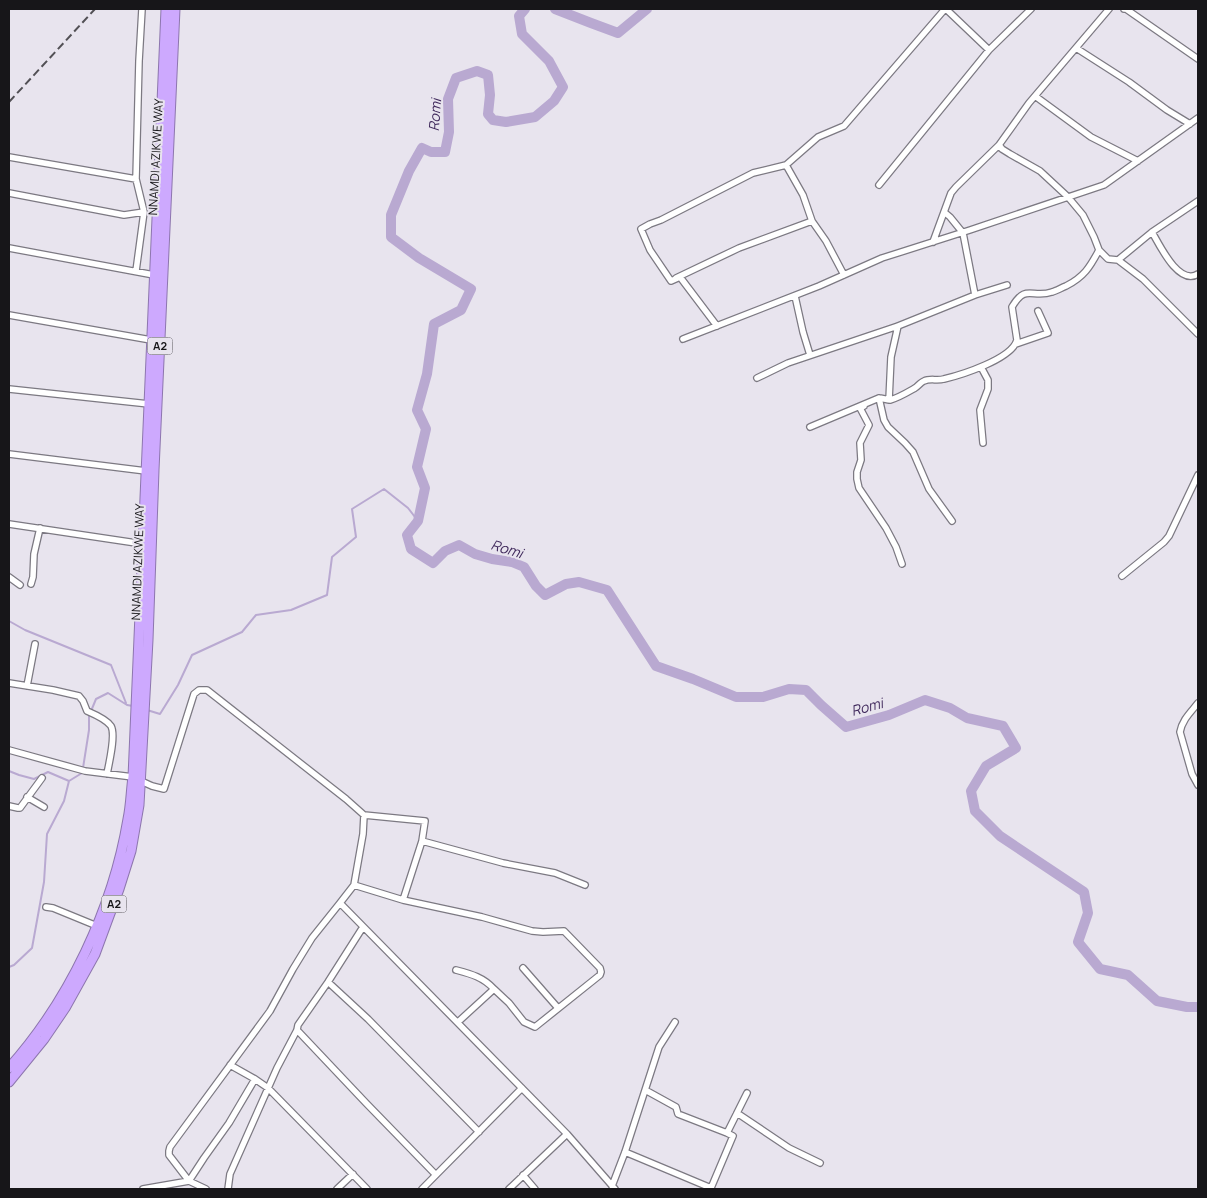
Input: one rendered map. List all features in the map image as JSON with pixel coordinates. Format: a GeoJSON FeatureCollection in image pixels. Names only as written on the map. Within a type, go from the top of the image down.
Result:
{"type":"FeatureCollection","features":[{"type":"Feature","properties":{"kind":"highway","name":"NNAMDI AZIKWE WAY"},"geometry":{"type":"LineString","coordinates":[[9,1082],[44,1039],[65,1008],[95,954],[131,851],[139,805],[137,779],[143,544],[152,340],[158,290],[154,274],[166,9]]}},
{"type":"Feature","properties":{"kind":"highway","name":"NNAMDI AZIKWE WAY"},"geometry":{"type":"LineString","coordinates":[[9,1068],[43,1026],[77,969],[97,926],[110,891],[123,844],[137,779],[148,640],[158,290],[175,9]]}},
{"type":"Feature","properties":{"kind":"street"},"geometry":{"type":"LineString","coordinates":[[136,272],[144,212],[136,179],[138,61],[142,9]]}},
{"type":"Feature","properties":{"kind":"street"},"geometry":{"type":"LineString","coordinates":[[671,281],[650,250],[641,229],[753,173],[786,165],[818,137],[844,126],[946,9],[989,50]]}},
{"type":"Feature","properties":{"kind":"street"},"geometry":{"type":"LineString","coordinates":[[879,185],[989,50],[1030,9]]}},
{"type":"Feature","properties":{"kind":"street"},"geometry":{"type":"LineString","coordinates":[[933,242],[951,193],[1000,146],[1035,96],[1109,9]]}},
{"type":"Feature","properties":{"kind":"street"},"geometry":{"type":"LineString","coordinates":[[1125,9],[1198,59]]}},
{"type":"Feature","properties":{"kind":"street"},"geometry":{"type":"LineString","coordinates":[[1076,48],[1190,124]]}},
{"type":"Feature","properties":{"kind":"street"},"geometry":{"type":"LineString","coordinates":[[1035,96],[1091,137],[1138,161]]}},
{"type":"Feature","properties":{"kind":"street"},"geometry":{"type":"LineString","coordinates":[[683,339],[795,296],[882,258],[963,233],[1104,185],[1198,118]]}},
{"type":"Feature","properties":{"kind":"street"},"geometry":{"type":"LineString","coordinates":[[1000,146],[1040,171],[1068,197],[1083,214],[1099,250],[1108,259]]}},
{"type":"Feature","properties":{"kind":"street"},"geometry":{"type":"LineString","coordinates":[[9,157],[136,179]]}},
{"type":"Feature","properties":{"kind":"street"},"geometry":{"type":"LineString","coordinates":[[786,165],[803,195],[812,221],[826,241],[844,276]]}},
{"type":"Feature","properties":{"kind":"street"},"geometry":{"type":"LineString","coordinates":[[9,194],[124,215],[144,212]]}},
{"type":"Feature","properties":{"kind":"street"},"geometry":{"type":"LineString","coordinates":[[1118,260],[1152,232],[1198,202]]}},
{"type":"Feature","properties":{"kind":"street"},"geometry":{"type":"LineString","coordinates":[[944,212],[963,233],[975,295]]}},
{"type":"Feature","properties":{"kind":"street"},"geometry":{"type":"LineString","coordinates":[[671,281],[739,248],[812,221]]}},
{"type":"Feature","properties":{"kind":"street"},"geometry":{"type":"LineString","coordinates":[[1152,232],[1172,266],[1188,277],[1194,277],[1198,274]]}},
{"type":"Feature","properties":{"kind":"street"},"geometry":{"type":"LineString","coordinates":[[9,248],[154,274]]}},
{"type":"Feature","properties":{"kind":"street"},"geometry":{"type":"LineString","coordinates":[[810,427],[879,398],[890,400],[908,393],[924,381],[941,380],[992,362],[1012,349],[1016,344],[1012,307],[1019,297],[1023,294],[1050,293],[1075,281],[1089,268],[1099,250]]}},
{"type":"Feature","properties":{"kind":"street"},"geometry":{"type":"LineString","coordinates":[[1094,259],[1118,260],[1142,279],[1198,334]]}},
{"type":"Feature","properties":{"kind":"street"},"geometry":{"type":"LineString","coordinates":[[671,281],[680,277],[717,326]]}},
{"type":"Feature","properties":{"kind":"street"},"geometry":{"type":"LineString","coordinates":[[757,378],[788,363],[898,326],[975,295],[1007,285]]}},
{"type":"Feature","properties":{"kind":"street"},"geometry":{"type":"LineString","coordinates":[[795,296],[804,338],[810,355]]}},
{"type":"Feature","properties":{"kind":"street"},"geometry":{"type":"LineString","coordinates":[[1016,344],[1048,333],[1038,311]]}},
{"type":"Feature","properties":{"kind":"street"},"geometry":{"type":"LineString","coordinates":[[9,315],[152,340]]}},
{"type":"Feature","properties":{"kind":"street"},"geometry":{"type":"LineString","coordinates":[[890,400],[891,356],[898,326]]}},
{"type":"Feature","properties":{"kind":"street"},"geometry":{"type":"LineString","coordinates":[[981,367],[988,380],[988,389],[980,410],[983,443]]}},
{"type":"Feature","properties":{"kind":"street"},"geometry":{"type":"LineString","coordinates":[[9,389],[149,404]]}},
{"type":"Feature","properties":{"kind":"street"},"geometry":{"type":"LineString","coordinates":[[879,398],[884,420],[888,427],[913,452],[929,489],[952,521]]}},
{"type":"Feature","properties":{"kind":"street"},"geometry":{"type":"LineString","coordinates":[[879,398],[860,408],[869,424],[860,443],[862,460],[857,472],[857,479],[859,488],[886,528],[902,564]]}},
{"type":"Feature","properties":{"kind":"street"},"geometry":{"type":"LineString","coordinates":[[9,454],[146,471]]}},
{"type":"Feature","properties":{"kind":"street"},"geometry":{"type":"LineString","coordinates":[[1122,576],[1169,536],[1198,475]]}},
{"type":"Feature","properties":{"kind":"street"},"geometry":{"type":"LineString","coordinates":[[9,524],[143,544]]}},
{"type":"Feature","properties":{"kind":"street"},"geometry":{"type":"LineString","coordinates":[[31,584],[34,554],[40,528]]}},
{"type":"Feature","properties":{"kind":"street"},"geometry":{"type":"LineString","coordinates":[[9,577],[20,584]]}},
{"type":"Feature","properties":{"kind":"street"},"geometry":{"type":"LineString","coordinates":[[27,686],[35,644]]}},
{"type":"Feature","properties":{"kind":"street"},"geometry":{"type":"LineString","coordinates":[[9,683],[79,696],[84,701],[85,707],[110,726],[113,733],[107,774]]}},
{"type":"Feature","properties":{"kind":"street"},"geometry":{"type":"LineString","coordinates":[[9,750],[82,770],[137,779],[164,789],[194,694],[199,690],[206,690],[364,815],[425,820],[422,841],[403,900]]}},
{"type":"Feature","properties":{"kind":"street"},"geometry":{"type":"LineString","coordinates":[[1198,703],[1184,720],[1180,732],[1192,774],[1198,785]]}},
{"type":"Feature","properties":{"kind":"street"},"geometry":{"type":"LineString","coordinates":[[9,806],[18,808],[22,806],[42,778]]}},
{"type":"Feature","properties":{"kind":"street"},"geometry":{"type":"LineString","coordinates":[[27,797],[44,808]]}},
{"type":"Feature","properties":{"kind":"street"},"geometry":{"type":"LineString","coordinates":[[206,1189],[189,1181],[169,1155],[169,1151],[270,1011],[312,938],[354,885],[364,834],[364,815]]}},
{"type":"Feature","properties":{"kind":"street"},"geometry":{"type":"LineString","coordinates":[[422,841],[503,863],[555,873],[585,885]]}},
{"type":"Feature","properties":{"kind":"street"},"geometry":{"type":"LineString","coordinates":[[354,885],[403,900],[532,930],[543,932],[564,931],[600,968],[601,972],[600,975],[535,1027],[524,1022],[486,981],[456,970]]}},
{"type":"Feature","properties":{"kind":"street"},"geometry":{"type":"LineString","coordinates":[[340,903],[567,1134],[614,1188]]}},
{"type":"Feature","properties":{"kind":"street"},"geometry":{"type":"LineString","coordinates":[[46,907],[53,908],[97,926]]}},
{"type":"Feature","properties":{"kind":"street"},"geometry":{"type":"LineString","coordinates":[[228,1189],[230,1174],[298,1025],[363,926]]}},
{"type":"Feature","properties":{"kind":"street"},"geometry":{"type":"LineString","coordinates":[[523,968],[558,1008]]}},
{"type":"Feature","properties":{"kind":"street"},"geometry":{"type":"LineString","coordinates":[[328,982],[368,1019],[479,1132]]}},
{"type":"Feature","properties":{"kind":"street"},"geometry":{"type":"LineString","coordinates":[[458,1022],[494,988]]}},
{"type":"Feature","properties":{"kind":"street"},"geometry":{"type":"LineString","coordinates":[[614,1188],[659,1047],[675,1022]]}},
{"type":"Feature","properties":{"kind":"street"},"geometry":{"type":"LineString","coordinates":[[297,1030],[436,1175]]}},
{"type":"Feature","properties":{"kind":"street"},"geometry":{"type":"LineString","coordinates":[[230,1065],[268,1088],[367,1189]]}},
{"type":"Feature","properties":{"kind":"street"},"geometry":{"type":"LineString","coordinates":[[143,1189],[189,1181],[229,1123],[255,1079]]}},
{"type":"Feature","properties":{"kind":"street"},"geometry":{"type":"LineString","coordinates":[[422,1189],[522,1088]]}},
{"type":"Feature","properties":{"kind":"street"},"geometry":{"type":"LineString","coordinates":[[625,1152],[711,1188],[733,1136],[678,1114],[676,1107],[647,1091],[645,1092]]}},
{"type":"Feature","properties":{"kind":"street"},"geometry":{"type":"LineString","coordinates":[[727,1133],[747,1093]]}},
{"type":"Feature","properties":{"kind":"street"},"geometry":{"type":"LineString","coordinates":[[737,1113],[789,1148],[820,1163]]}},
{"type":"Feature","properties":{"kind":"street"},"geometry":{"type":"LineString","coordinates":[[508,1189],[567,1134]]}},
{"type":"Feature","properties":{"kind":"street"},"geometry":{"type":"LineString","coordinates":[[337,1189],[353,1174]]}},
{"type":"Feature","properties":{"kind":"street"},"geometry":{"type":"LineString","coordinates":[[523,1175],[535,1189]]}},
{"type":"Feature","properties":{"kind":"waterway","name":"Romi"},"geometry":{"type":"LineString","coordinates":[[525,9],[519,16],[522,34],[549,61],[563,87],[554,101],[535,117],[506,122],[493,120],[488,114],[490,95],[488,75],[477,71],[456,78],[448,99],[449,132],[445,152],[431,152],[422,148],[409,171],[391,215],[391,237],[419,258],[471,289],[461,310],[434,324],[427,374],[417,410],[426,429],[417,467],[425,488],[418,521],[407,535],[411,549],[433,563],[445,551],[459,545],[475,554],[512,562],[524,567],[536,586],[545,595],[566,584],[579,582],[607,590],[656,666],[736,697],[763,697],[789,689],[806,690],[846,727],[889,715],[925,700],[950,708],[967,718],[1003,726],[1016,748],[986,766],[971,791],[975,811],[1000,836],[1084,892],[1088,913],[1078,942],[1100,969],[1128,975],[1157,1001],[1187,1007],[1198,1007]]}},
{"type":"Feature","properties":{"kind":"waterway","name":"Romi"},"geometry":{"type":"LineString","coordinates":[[555,9],[618,33],[647,9]]}},
{"type":"Feature","properties":{"kind":"waterway"},"geometry":{"type":"LineString","coordinates":[[147,710],[160,714],[178,685],[192,655],[242,632],[256,615],[291,610],[327,595],[332,557],[356,537],[352,509],[384,489],[408,508],[418,521]]}},
{"type":"Feature","properties":{"kind":"waterway"},"geometry":{"type":"LineString","coordinates":[[9,621],[25,630],[111,665],[126,703]]}},
{"type":"Feature","properties":{"kind":"waterway"},"geometry":{"type":"LineString","coordinates":[[83,768],[89,730],[89,716],[96,699],[108,693],[127,705],[133,706]]}},
{"type":"Feature","properties":{"kind":"waterway"},"geometry":{"type":"LineString","coordinates":[[9,771],[34,779],[48,772],[69,781],[82,773]]}},
{"type":"Feature","properties":{"kind":"waterway"},"geometry":{"type":"LineString","coordinates":[[9,967],[14,965],[32,948],[44,882],[47,834],[64,801],[69,781]]}},
{"type":"Feature","properties":{"kind":"railway"},"geometry":{"type":"LineString","coordinates":[[9,102],[95,9]]}}]}
